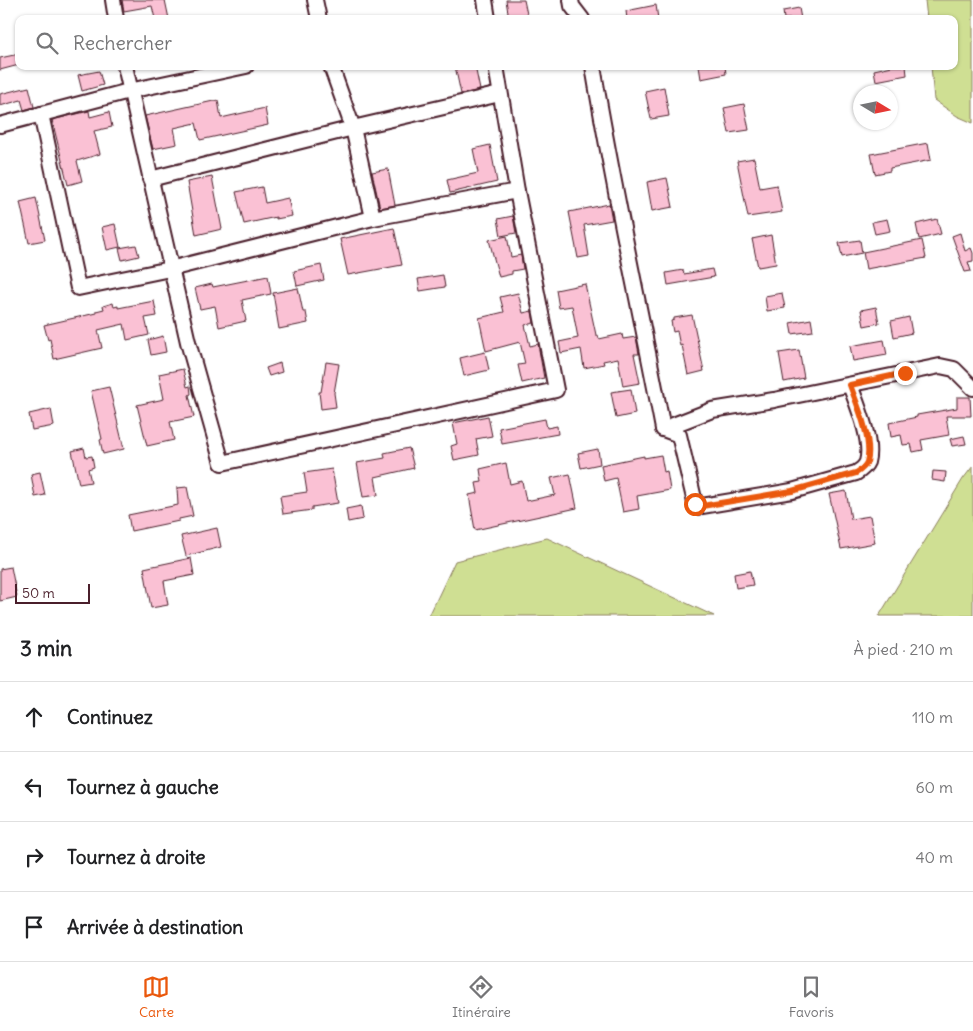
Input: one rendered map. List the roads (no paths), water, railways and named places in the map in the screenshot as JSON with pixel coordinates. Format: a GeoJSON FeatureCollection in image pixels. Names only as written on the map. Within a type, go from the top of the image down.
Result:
{"type":"FeatureCollection","features":[{"type":"Feature","properties":{"kind":"street"},"geometry":{"type":"LineString","coordinates":[[113,0],[115,15]]}},
{"type":"Feature","properties":{"kind":"street"},"geometry":{"type":"LineString","coordinates":[[315,0],[318,15]]}},
{"type":"Feature","properties":{"kind":"street"},"geometry":{"type":"LineString","coordinates":[[485,0],[487,15]]}},
{"type":"Feature","properties":{"kind":"street"},"geometry":{"type":"LineString","coordinates":[[571,0],[572,6],[579,15]]}},
{"type":"Feature","properties":{"kind":"street"},"geometry":{"type":"LineString","coordinates":[[126,70],[170,269],[188,342],[222,463],[556,390],[517,191],[497,70]]}},
{"type":"Feature","properties":{"kind":"street"},"geometry":{"type":"LineString","coordinates":[[0,125],[129,91],[227,70]]}},
{"type":"Feature","properties":{"kind":"street"},"geometry":{"type":"LineString","coordinates":[[331,70],[353,128],[373,218]]}},
{"type":"Feature","properties":{"kind":"street"},"geometry":{"type":"LineString","coordinates":[[594,70],[612,178],[626,235],[663,429]]}},
{"type":"Feature","properties":{"kind":"street"},"geometry":{"type":"LineString","coordinates":[[150,179],[353,128],[500,94]]}},
{"type":"Feature","properties":{"kind":"street"},"geometry":{"type":"LineString","coordinates":[[41,114],[78,288],[170,269],[373,218],[517,191]]}},
{"type":"Feature","properties":{"kind":"street"},"geometry":{"type":"LineString","coordinates":[[663,429],[712,410],[850,385],[940,366],[954,368],[973,388]]}},
{"type":"Feature","properties":{"kind":"street"},"geometry":{"type":"LineString","coordinates":[[663,429],[679,435],[696,507],[792,491],[856,473],[867,462],[866,434],[850,385]]}}]}
